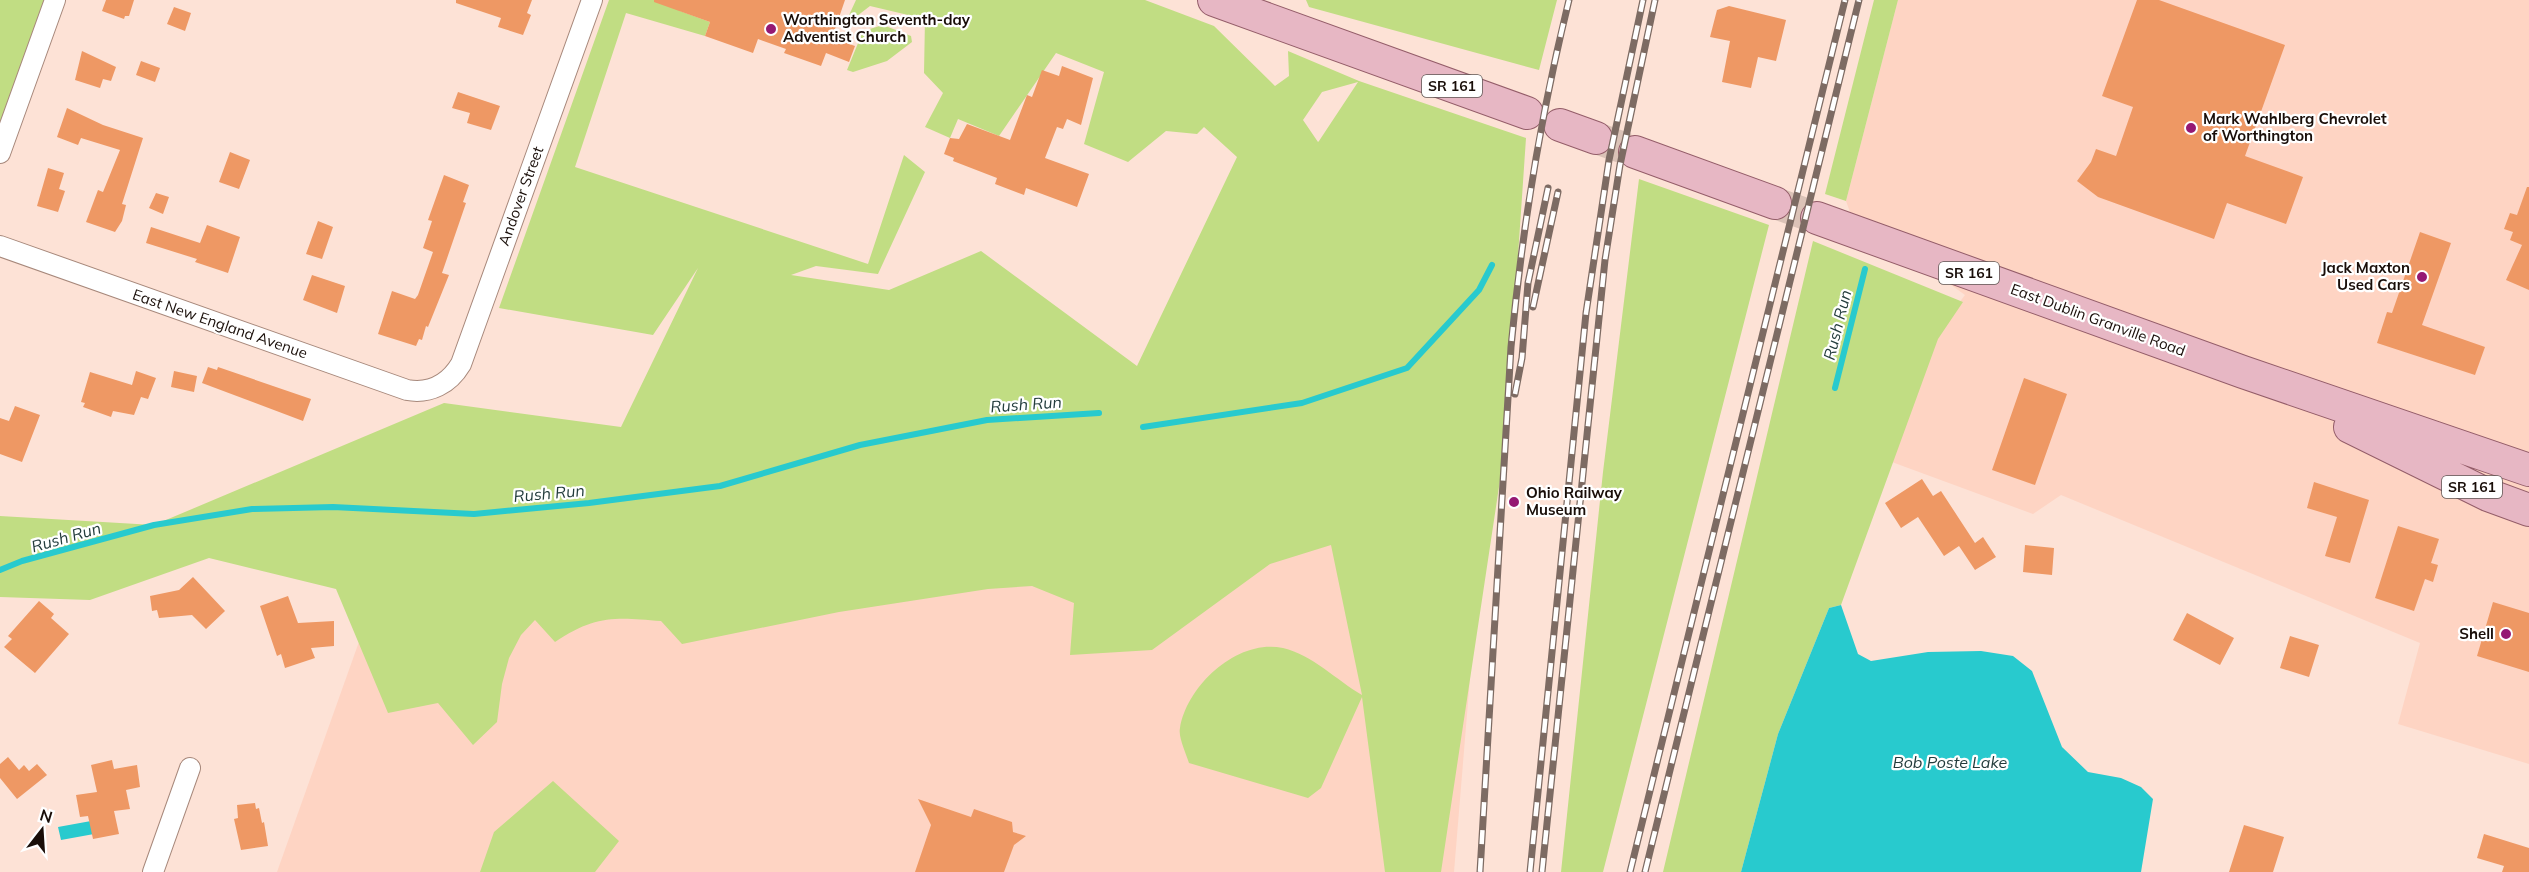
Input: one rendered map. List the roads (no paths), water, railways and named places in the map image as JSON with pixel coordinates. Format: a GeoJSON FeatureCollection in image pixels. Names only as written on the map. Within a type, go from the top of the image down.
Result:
{"type":"FeatureCollection","features":[{"type":"Feature","properties":{"kind":"main road","name":"SR 161"},"geometry":{"type":"LineString","coordinates":[[1214,0],[1527,113]]}},
{"type":"Feature","properties":{"kind":"main road"},"geometry":{"type":"LineString","coordinates":[[1560,125],[1596,138]]}},
{"type":"Feature","properties":{"kind":"main road"},"geometry":{"type":"LineString","coordinates":[[1635,152],[1775,203]]}},
{"type":"Feature","properties":{"kind":"main road","name":"East Dublin Granville Road"},"geometry":{"type":"LineString","coordinates":[[1817,218],[2242,372],[2529,470]]}},
{"type":"Feature","properties":{"kind":"main road","name":"East Dublin Granville Road"},"geometry":{"type":"LineString","coordinates":[[2242,372],[2417,461],[2488,495],[2529,510]]}},
{"type":"Feature","properties":{"kind":"street"},"geometry":{"type":"LineString","coordinates":[[0,153],[55,0]]}},
{"type":"Feature","properties":{"kind":"street","name":"Andover Street"},"geometry":{"type":"LineString","coordinates":[[441,385],[461,364],[592,0]]}},
{"type":"Feature","properties":{"kind":"street","name":"East New England Avenue"},"geometry":{"type":"LineString","coordinates":[[0,246],[407,390],[424,391],[441,385]]}},
{"type":"Feature","properties":{"kind":"street"},"geometry":{"type":"LineString","coordinates":[[153,872],[190,768]]}},
{"type":"Feature","properties":{"kind":"water","name":"Bob Poste Lake"},"geometry":{"type":"Polygon","coordinates":[[[1841,605],[1858,654],[1871,661],[1928,652],[1981,651],[2013,656],[2032,671],[2062,747],[2088,772],[2121,778],[2141,787],[2153,799],[2141,872],[1741,872],[1778,734],[1829,608],[1841,605]]]}},
{"type":"Feature","properties":{"kind":"water"},"geometry":{"type":"Polygon","coordinates":[[[91,821],[94,834],[61,840],[58,827],[91,821]]]}},
{"type":"Feature","properties":{"kind":"waterway","name":"Rush Run"},"geometry":{"type":"LineString","coordinates":[[1143,427],[1302,403],[1407,368],[1479,290],[1492,265]]}},
{"type":"Feature","properties":{"kind":"waterway","name":"Rush Run"},"geometry":{"type":"LineString","coordinates":[[1835,388],[1865,269]]}},
{"type":"Feature","properties":{"kind":"waterway","name":"Rush Run"},"geometry":{"type":"LineString","coordinates":[[0,570],[22,561],[154,525],[252,509],[333,507],[474,514],[589,503],[720,486],[860,445],[987,420],[1099,413]]}},
{"type":"Feature","properties":{"kind":"tunnel"},"geometry":{"type":"LineString","coordinates":[[1596,138],[1635,152]]}},
{"type":"Feature","properties":{"kind":"tunnel"},"geometry":{"type":"LineString","coordinates":[[1775,203],[1817,218]]}},
{"type":"Feature","properties":{"kind":"railway"},"geometry":{"type":"LineString","coordinates":[[1480,872],[1511,347],[1534,172],[1569,0]]}},
{"type":"Feature","properties":{"kind":"railway"},"geometry":{"type":"LineString","coordinates":[[1530,872],[1586,313],[1609,160],[1643,0]]}},
{"type":"Feature","properties":{"kind":"railway"},"geometry":{"type":"LineString","coordinates":[[1542,872],[1605,260],[1620,165],[1655,0]]}},
{"type":"Feature","properties":{"kind":"railway"},"geometry":{"type":"LineString","coordinates":[[1630,872],[1845,0]]}},
{"type":"Feature","properties":{"kind":"railway"},"geometry":{"type":"LineString","coordinates":[[1645,872],[1859,0]]}},
{"type":"Feature","properties":{"kind":"railway"},"geometry":{"type":"LineString","coordinates":[[1515,394],[1522,358],[1528,283],[1548,188]]}},
{"type":"Feature","properties":{"kind":"railway"},"geometry":{"type":"LineString","coordinates":[[1533,307],[1558,192]]}},
{"type":"Feature","properties":{"kind":"place","name":"Worthington Seventh-day Adventist Church"},"geometry":{"type":"Point","coordinates":[771,29]}},
{"type":"Feature","properties":{"kind":"place","name":"Mark Wahlberg Chevrolet of Worthington"},"geometry":{"type":"Point","coordinates":[2191,128]}},
{"type":"Feature","properties":{"kind":"place","name":"Jack Maxton Used Cars"},"geometry":{"type":"Point","coordinates":[2422,277]}},
{"type":"Feature","properties":{"kind":"place","name":"Ohio Railway Museum"},"geometry":{"type":"Point","coordinates":[1514,502]}},
{"type":"Feature","properties":{"kind":"place","name":"Shell"},"geometry":{"type":"Point","coordinates":[2506,634]}}]}
